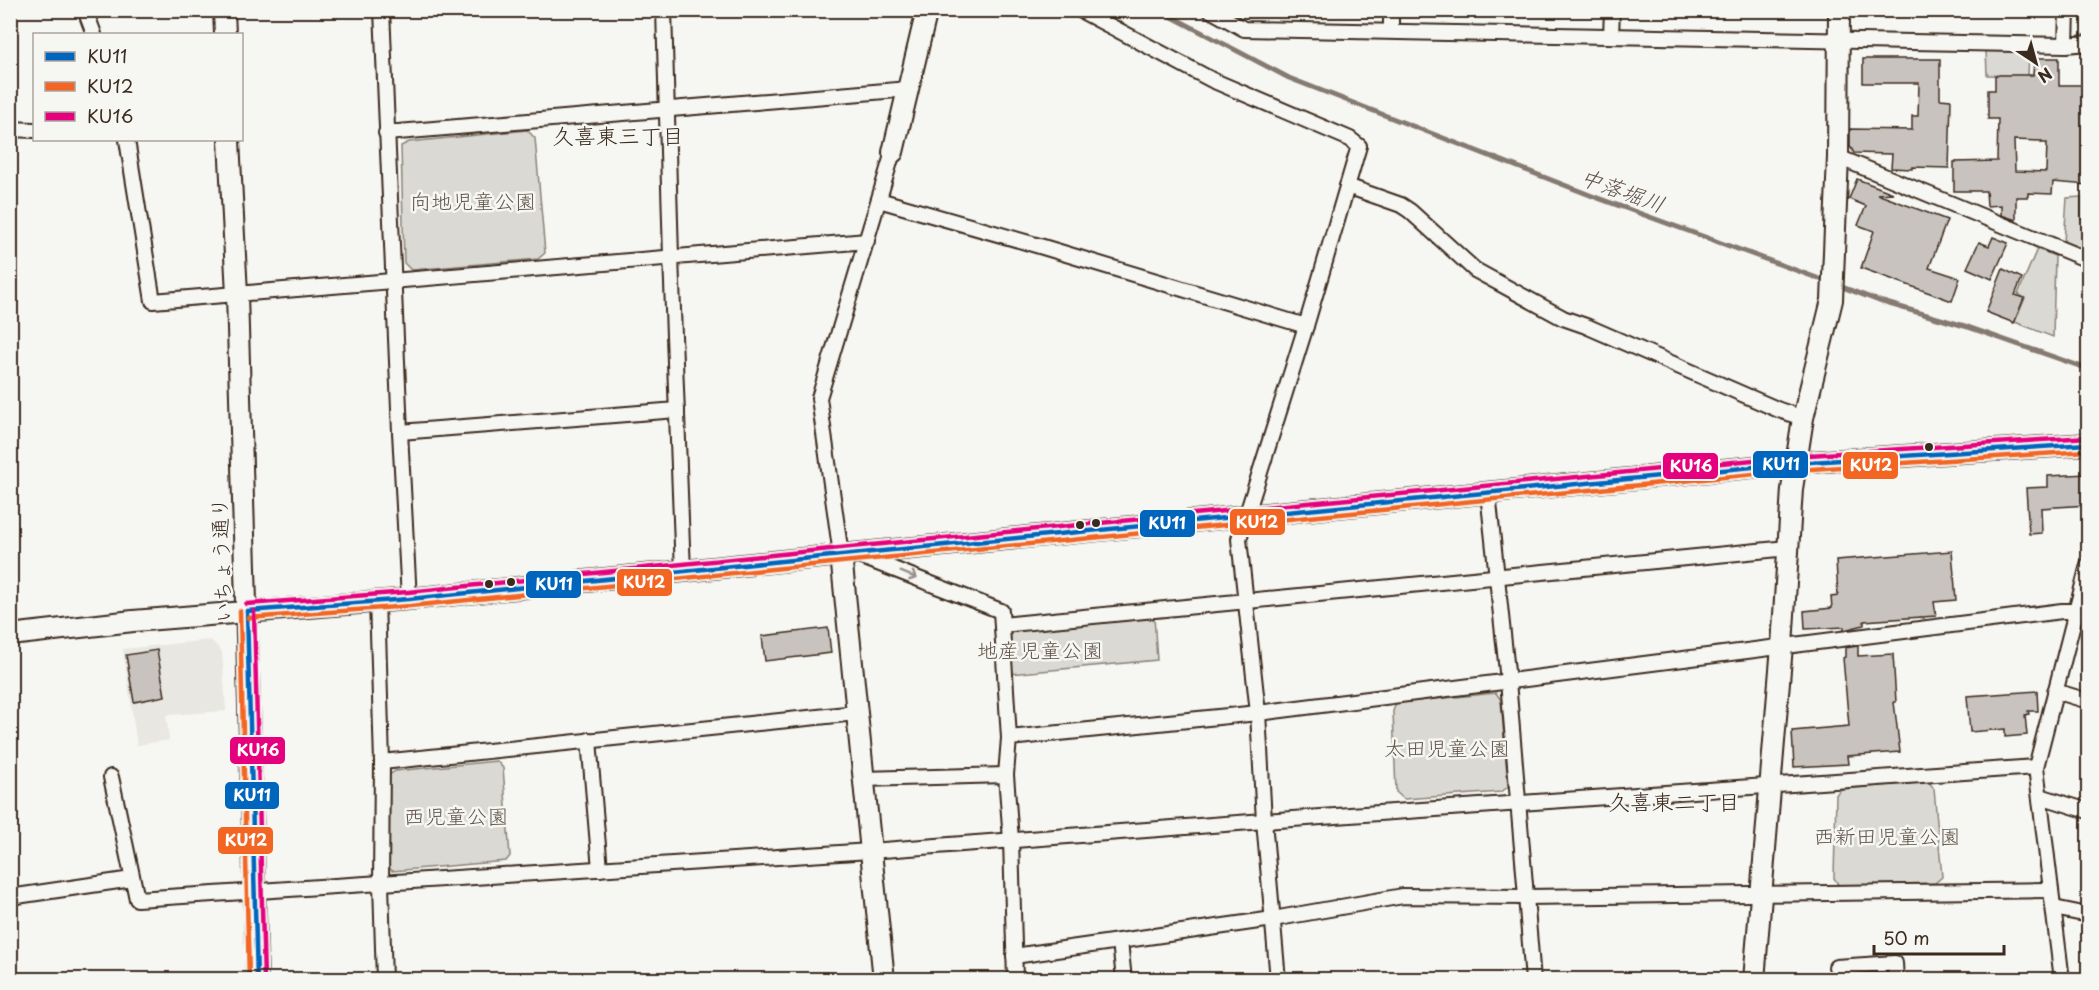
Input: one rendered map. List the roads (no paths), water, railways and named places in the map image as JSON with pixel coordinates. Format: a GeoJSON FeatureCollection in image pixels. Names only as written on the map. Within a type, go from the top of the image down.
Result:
{"type":"FeatureCollection","features":[{"type":"Feature","properties":{"kind":"street"},"geometry":{"type":"LineString","coordinates":[[85,10],[94,33]]}},
{"type":"Feature","properties":{"kind":"street"},"geometry":{"type":"LineString","coordinates":[[224,10],[225,33]]}},
{"type":"Feature","properties":{"kind":"street"},"geometry":{"type":"LineString","coordinates":[[382,10],[399,432],[409,599]]}},
{"type":"Feature","properties":{"kind":"street"},"geometry":{"type":"LineString","coordinates":[[664,10],[670,257],[683,572]]}},
{"type":"Feature","properties":{"kind":"street"},"geometry":{"type":"LineString","coordinates":[[884,980],[856,712],[848,554],[819,398],[893,152],[927,10]]}},
{"type":"Feature","properties":{"kind":"street"},"geometry":{"type":"LineString","coordinates":[[1080,10],[1212,80],[1350,139],[1359,146],[1306,326],[1245,516],[1239,545],[1258,713],[1264,821],[1278,980]]}},
{"type":"Feature","properties":{"kind":"street"},"geometry":{"type":"LineString","coordinates":[[1210,10],[1244,28],[1839,41],[2066,45],[2088,43]]}},
{"type":"Feature","properties":{"kind":"street"},"geometry":{"type":"LineString","coordinates":[[1391,10],[1391,30]]}},
{"type":"Feature","properties":{"kind":"street"},"geometry":{"type":"LineString","coordinates":[[1611,36],[1612,10]]}},
{"type":"Feature","properties":{"kind":"street"},"geometry":{"type":"LineString","coordinates":[[1754,980],[1795,464],[1803,418],[1832,300],[1838,157],[1839,10]]}},
{"type":"Feature","properties":{"kind":"street"},"geometry":{"type":"LineString","coordinates":[[2066,45],[2067,10]]}},
{"type":"Feature","properties":{"kind":"street"},"geometry":{"type":"LineString","coordinates":[[386,133],[909,89]]}},
{"type":"Feature","properties":{"kind":"street"},"geometry":{"type":"LineString","coordinates":[[10,129],[33,130]]}},
{"type":"Feature","properties":{"kind":"street"},"geometry":{"type":"LineString","coordinates":[[127,141],[153,301],[867,241]]}},
{"type":"Feature","properties":{"kind":"street","name":"いちょう通り"},"geometry":{"type":"LineString","coordinates":[[229,141],[237,294],[257,980]]}},
{"type":"Feature","properties":{"kind":"street"},"geometry":{"type":"LineString","coordinates":[[1838,157],[2088,260]]}},
{"type":"Feature","properties":{"kind":"street"},"geometry":{"type":"LineString","coordinates":[[1347,186],[1401,205],[1475,270],[1563,318],[1779,410],[1803,418]]}},
{"type":"Feature","properties":{"kind":"street"},"geometry":{"type":"LineString","coordinates":[[879,200],[1306,326]]}},
{"type":"Feature","properties":{"kind":"street"},"geometry":{"type":"LineString","coordinates":[[399,432],[677,410]]}},
{"type":"Feature","properties":{"kind":"street"},"geometry":{"type":"LineString","coordinates":[[10,635],[133,621],[409,599],[848,554],[1795,464],[2088,444]]}},
{"type":"Feature","properties":{"kind":"street"},"geometry":{"type":"LineString","coordinates":[[1488,493],[1508,681],[1533,980]]}},
{"type":"Feature","properties":{"kind":"street"},"geometry":{"type":"LineString","coordinates":[[1002,625],[1788,548]]}},
{"type":"Feature","properties":{"kind":"street"},"geometry":{"type":"LineString","coordinates":[[848,554],[1001,611],[1008,738],[1006,774],[1011,840],[1015,980]]}},
{"type":"Feature","properties":{"kind":"street"},"geometry":{"type":"LineString","coordinates":[[2062,980],[2036,767],[2077,611],[2085,595],[2088,565]]}},
{"type":"Feature","properties":{"kind":"street"},"geometry":{"type":"LineString","coordinates":[[377,600],[382,762],[381,884],[384,980]]}},
{"type":"Feature","properties":{"kind":"street"},"geometry":{"type":"LineString","coordinates":[[1008,738],[1258,713],[2062,611],[2077,611]]}},
{"type":"Feature","properties":{"kind":"street"},"geometry":{"type":"LineString","coordinates":[[2055,692],[2088,701]]}},
{"type":"Feature","properties":{"kind":"street"},"geometry":{"type":"LineString","coordinates":[[382,762],[856,712]]}},
{"type":"Feature","properties":{"kind":"street"},"geometry":{"type":"LineString","coordinates":[[589,740],[600,869]]}},
{"type":"Feature","properties":{"kind":"street"},"geometry":{"type":"LineString","coordinates":[[111,777],[137,899],[870,851],[1770,784],[2036,767]]}},
{"type":"Feature","properties":{"kind":"street"},"geometry":{"type":"LineString","coordinates":[[863,779],[1006,774]]}},
{"type":"Feature","properties":{"kind":"street"},"geometry":{"type":"LineString","coordinates":[[2040,796],[2088,810]]}},
{"type":"Feature","properties":{"kind":"street"},"geometry":{"type":"LineString","coordinates":[[10,897],[132,879]]}},
{"type":"Feature","properties":{"kind":"street"},"geometry":{"type":"LineString","coordinates":[[1014,956],[1273,919],[1403,896],[1526,897],[2052,890]]}},
{"type":"Feature","properties":{"kind":"street"},"geometry":{"type":"LineString","coordinates":[[2054,908],[2088,915]]}},
{"type":"Feature","properties":{"kind":"street"},"geometry":{"type":"LineString","coordinates":[[1120,941],[1124,980]]}},
{"type":"Feature","properties":{"kind":"street"},"geometry":{"type":"LineString","coordinates":[[1836,967],[1895,963],[1896,980]]}},
{"type":"Feature","properties":{"kind":"waterway","name":"中落堀川"},"geometry":{"type":"LineString","coordinates":[[1159,10],[1289,78],[1595,197],[1828,282]]}},
{"type":"Feature","properties":{"kind":"waterway","name":"中落堀川"},"geometry":{"type":"LineString","coordinates":[[1837,285],[1879,301],[1968,327],[2088,369]]}},
{"type":"Feature","properties":{"kind":"district","name":"久喜東三丁目"},"geometry":{"type":"Point","coordinates":[618,134]}},
{"type":"Feature","properties":{"kind":"district","name":"久喜東二丁目"},"geometry":{"type":"Point","coordinates":[1674,800]}},
{"type":"Feature","properties":{"kind":"park label","name":"向地児童公園"},"geometry":{"type":"Point","coordinates":[473,200]}},
{"type":"Feature","properties":{"kind":"park label","name":"地産児童公園"},"geometry":{"type":"Point","coordinates":[1040,649]}},
{"type":"Feature","properties":{"kind":"park label","name":"太田児童公園"},"geometry":{"type":"Point","coordinates":[1447,747]}},
{"type":"Feature","properties":{"kind":"park label","name":"西児童公園"},"geometry":{"type":"Point","coordinates":[456,815]}},
{"type":"Feature","properties":{"kind":"park label","name":"西新田児童公園"},"geometry":{"type":"Point","coordinates":[1887,835]}}]}
